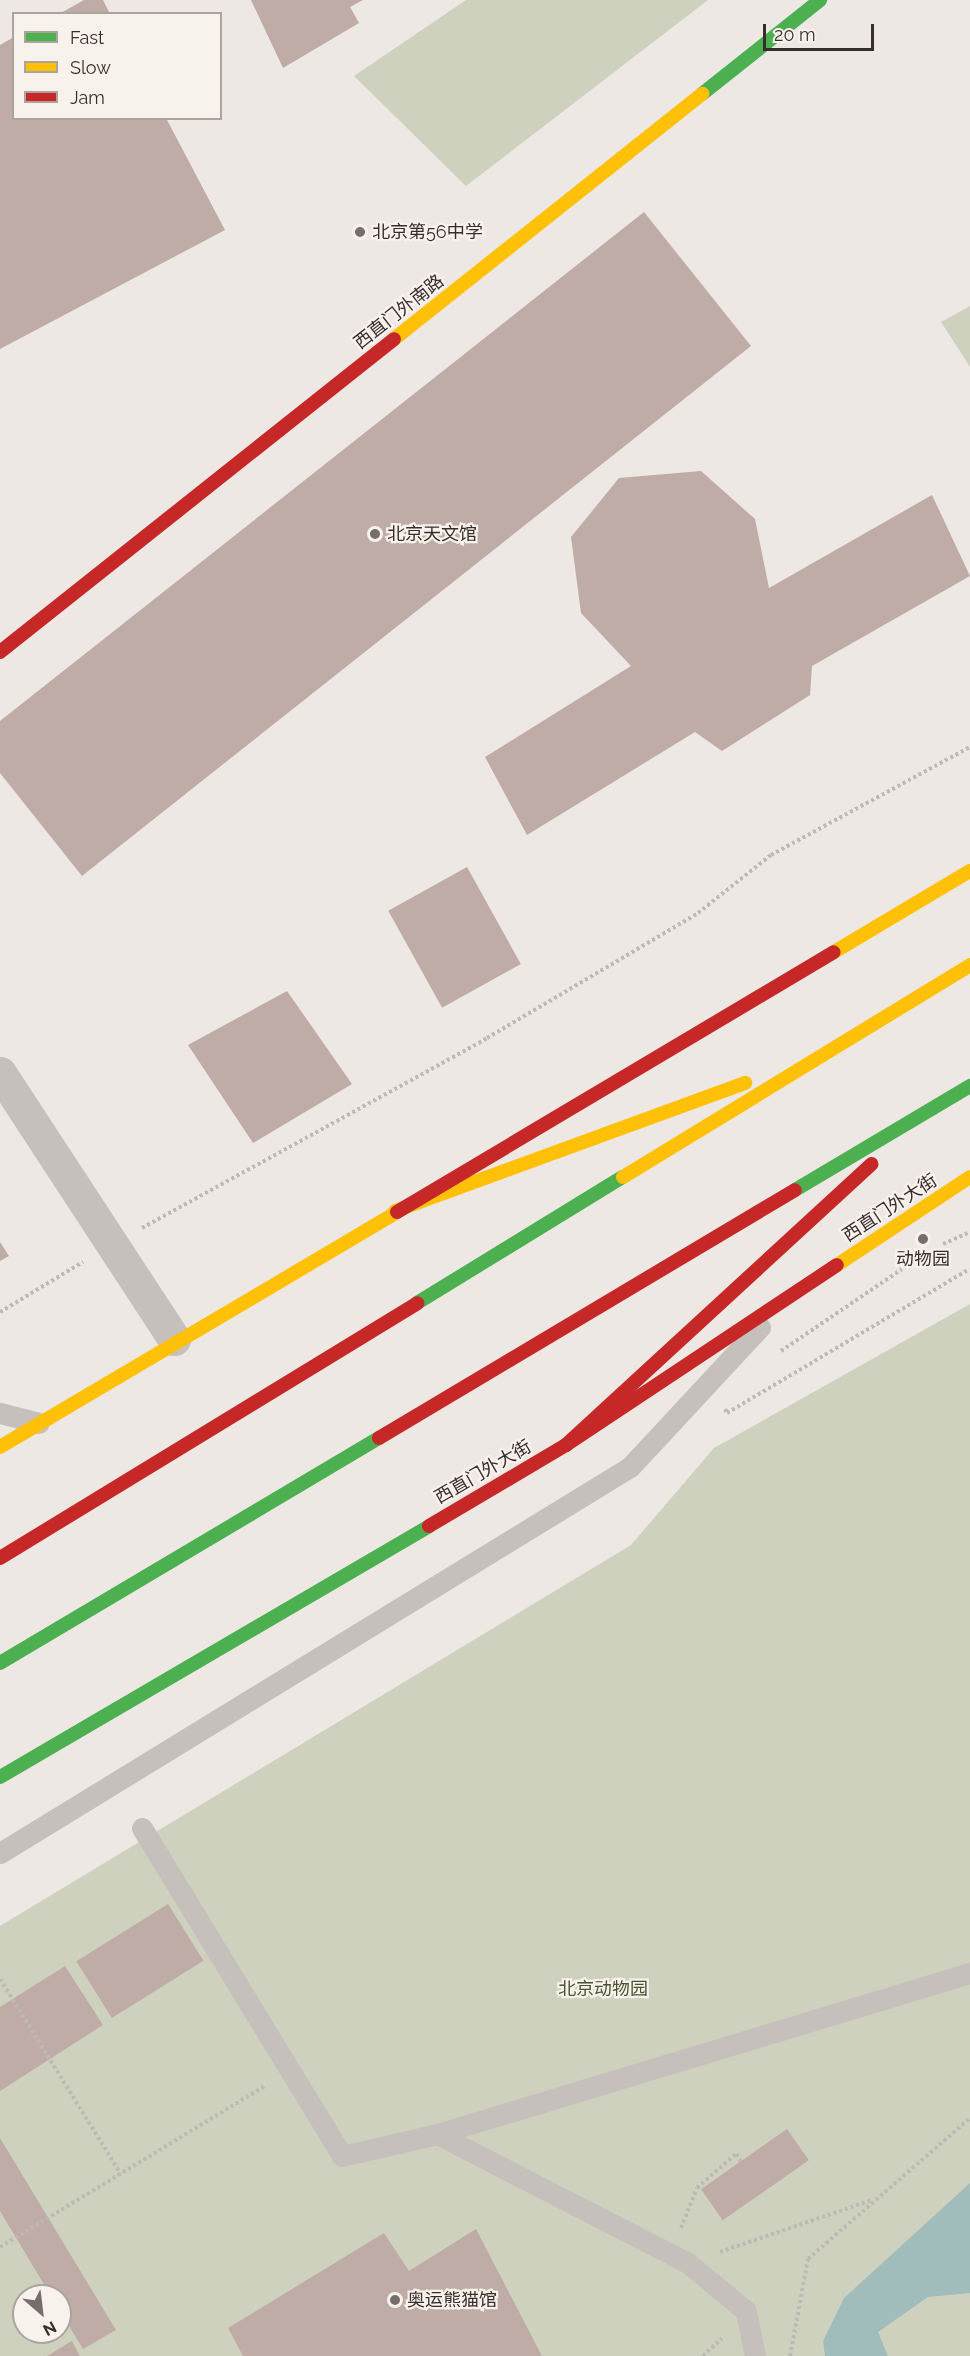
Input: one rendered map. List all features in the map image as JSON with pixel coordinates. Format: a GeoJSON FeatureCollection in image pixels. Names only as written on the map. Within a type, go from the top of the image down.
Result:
{"type":"FeatureCollection","features":[{"type":"Feature","properties":{"kind":"main road","name":"西直门外南路"},"geometry":{"type":"LineString","coordinates":[[0,652],[820,0]]}},
{"type":"Feature","properties":{"kind":"main road"},"geometry":{"type":"LineString","coordinates":[[0,1447],[174,1339],[970,871]]}},
{"type":"Feature","properties":{"kind":"main road"},"geometry":{"type":"LineString","coordinates":[[0,1558],[811,1059],[970,965]]}},
{"type":"Feature","properties":{"kind":"main road"},"geometry":{"type":"LineString","coordinates":[[395,1211],[811,1059]]}},
{"type":"Feature","properties":{"kind":"main road"},"geometry":{"type":"LineString","coordinates":[[0,1663],[921,1118],[970,1086]]}},
{"type":"Feature","properties":{"kind":"main road"},"geometry":{"type":"LineString","coordinates":[[566,1444],[921,1118]]}},
{"type":"Feature","properties":{"kind":"main road","name":"西直门外大街"},"geometry":{"type":"LineString","coordinates":[[0,1777],[566,1444],[970,1177]]}},
{"type":"Feature","properties":{"kind":"street"},"geometry":{"type":"LineString","coordinates":[[0,1073],[109,1246],[174,1339]]}},
{"type":"Feature","properties":{"kind":"lane"},"geometry":{"type":"LineString","coordinates":[[0,1852],[630,1467],[780,1303]]}},
{"type":"Feature","properties":{"kind":"lane"},"geometry":{"type":"LineString","coordinates":[[0,1413],[39,1423]]}},
{"type":"Feature","properties":{"kind":"lane"},"geometry":{"type":"LineString","coordinates":[[142,1828],[294,2069],[342,2156],[437,2134],[970,1972]]}},
{"type":"Feature","properties":{"kind":"lane"},"geometry":{"type":"LineString","coordinates":[[437,2134],[679,2259],[747,2310],[755,2356]]}},
{"type":"Feature","properties":{"kind":"path"},"geometry":{"type":"LineString","coordinates":[[0,1312],[109,1246],[487,1038],[698,913],[771,855],[970,747]]}},
{"type":"Feature","properties":{"kind":"path"},"geometry":{"type":"LineString","coordinates":[[943,1244],[970,1232]]}},
{"type":"Feature","properties":{"kind":"path"},"geometry":{"type":"LineString","coordinates":[[775,1355],[902,1269]]}},
{"type":"Feature","properties":{"kind":"path"},"geometry":{"type":"LineString","coordinates":[[722,1404],[727,1413],[970,1269]]}},
{"type":"Feature","properties":{"kind":"path"},"geometry":{"type":"LineString","coordinates":[[0,1979],[121,2174]]}},
{"type":"Feature","properties":{"kind":"path"},"geometry":{"type":"LineString","coordinates":[[0,2247],[294,2069]]}},
{"type":"Feature","properties":{"kind":"path"},"geometry":{"type":"LineString","coordinates":[[790,2356],[808,2259],[970,2118]]}},
{"type":"Feature","properties":{"kind":"path"},"geometry":{"type":"LineString","coordinates":[[679,2259],[697,2188],[736,2154],[741,2162]]}},
{"type":"Feature","properties":{"kind":"path"},"geometry":{"type":"LineString","coordinates":[[679,2259],[876,2199]]}},
{"type":"Feature","properties":{"kind":"green space"},"geometry":{"type":"Polygon","coordinates":[[[466,0],[708,0],[466,186],[354,76],[466,0]]]}},
{"type":"Feature","properties":{"kind":"green space"},"geometry":{"type":"Polygon","coordinates":[[[970,306],[970,367],[941,322],[970,306]]]}},
{"type":"Feature","properties":{"kind":"green space","name":"北京动物园"},"geometry":{"type":"Polygon","coordinates":[[[970,1304],[970,2356],[0,2356],[0,1926],[631,1545],[714,1448],[970,1304]]]}},
{"type":"Feature","properties":{"kind":"water"},"geometry":{"type":"Polygon","coordinates":[[[970,2183],[970,2293],[928,2297],[878,2332],[888,2356],[825,2356],[823,2341],[844,2298],[970,2183]]]}},
{"type":"Feature","properties":{"kind":"building"},"geometry":{"type":"Polygon","coordinates":[[[84,0],[103,0],[109,12],[63,12],[84,0]]]}},
{"type":"Feature","properties":{"kind":"building"},"geometry":{"type":"Polygon","coordinates":[[[251,0],[363,0],[350,7],[359,23],[283,68],[251,0]]]}},
{"type":"Feature","properties":{"kind":"building"},"geometry":{"type":"Polygon","coordinates":[[[12,38],[12,120],[167,120],[225,230],[0,349],[0,45],[12,38]]]}},
{"type":"Feature","properties":{"kind":"building","name":"北京天文馆"},"geometry":{"type":"Polygon","coordinates":[[[644,212],[751,346],[82,876],[0,773],[0,721],[644,212]]]}},
{"type":"Feature","properties":{"kind":"building"},"geometry":{"type":"Polygon","coordinates":[[[701,471],[755,519],[769,588],[932,495],[970,576],[812,666],[810,695],[722,751],[695,732],[527,835],[485,757],[631,666],[581,613],[571,537],[619,478],[701,471]]]}},
{"type":"Feature","properties":{"kind":"building"},"geometry":{"type":"Polygon","coordinates":[[[467,867],[521,964],[442,1008],[388,911],[467,867]]]}},
{"type":"Feature","properties":{"kind":"building"},"geometry":{"type":"Polygon","coordinates":[[[287,991],[352,1084],[253,1143],[188,1045],[287,991]]]}},
{"type":"Feature","properties":{"kind":"building"},"geometry":{"type":"Polygon","coordinates":[[[0,1242],[9,1256],[0,1261],[0,1242]]]}},
{"type":"Feature","properties":{"kind":"building"},"geometry":{"type":"Polygon","coordinates":[[[168,1904],[204,1961],[112,2018],[76,1961],[168,1904]]]}},
{"type":"Feature","properties":{"kind":"building"},"geometry":{"type":"Polygon","coordinates":[[[65,1966],[103,2025],[0,2091],[0,2007],[65,1966]]]}},
{"type":"Feature","properties":{"kind":"building"},"geometry":{"type":"Polygon","coordinates":[[[787,2129],[809,2160],[723,2220],[701,2189],[787,2129]]]}},
{"type":"Feature","properties":{"kind":"building"},"geometry":{"type":"Polygon","coordinates":[[[0,2138],[116,2330],[83,2349],[72,2331],[72,2284],[44,2284],[0,2211],[0,2138]]]}},
{"type":"Feature","properties":{"kind":"building","name":"奥运熊猫馆"},"geometry":{"type":"Polygon","coordinates":[[[476,2229],[542,2356],[243,2356],[228,2328],[384,2233],[409,2271],[476,2229]]]}},
{"type":"Feature","properties":{"kind":"building"},"geometry":{"type":"Polygon","coordinates":[[[72,2341],[80,2356],[47,2356],[67,2344],[72,2344],[72,2341]]]}},
{"type":"Feature","properties":{"kind":"traffic: fast"},"geometry":{"type":"LineString","coordinates":[[702,94],[820,0]]}},
{"type":"Feature","properties":{"kind":"traffic: fast"},"geometry":{"type":"LineString","coordinates":[[795,1190],[970,1086]]}},
{"type":"Feature","properties":{"kind":"traffic: fast"},"geometry":{"type":"LineString","coordinates":[[417,1303],[623,1177]]}},
{"type":"Feature","properties":{"kind":"traffic: fast"},"geometry":{"type":"LineString","coordinates":[[0,1663],[379,1438]]}},
{"type":"Feature","properties":{"kind":"traffic: fast"},"geometry":{"type":"LineString","coordinates":[[0,1777],[429,1526]]}},
{"type":"Feature","properties":{"kind":"traffic: slow"},"geometry":{"type":"LineString","coordinates":[[394,339],[702,94]]}},
{"type":"Feature","properties":{"kind":"traffic: slow"},"geometry":{"type":"LineString","coordinates":[[834,952],[970,871]]}},
{"type":"Feature","properties":{"kind":"traffic: slow"},"geometry":{"type":"LineString","coordinates":[[623,1177],[970,965]]}},
{"type":"Feature","properties":{"kind":"traffic: slow"},"geometry":{"type":"LineString","coordinates":[[395,1211],[745,1083]]}},
{"type":"Feature","properties":{"kind":"traffic: slow"},"geometry":{"type":"LineString","coordinates":[[837,1265],[970,1177]]}},
{"type":"Feature","properties":{"kind":"traffic: slow"},"geometry":{"type":"LineString","coordinates":[[0,1447],[397,1212]]}},
{"type":"Feature","properties":{"kind":"traffic: jam"},"geometry":{"type":"LineString","coordinates":[[0,652],[394,339]]}},
{"type":"Feature","properties":{"kind":"traffic: jam"},"geometry":{"type":"LineString","coordinates":[[397,1212],[834,952]]}},
{"type":"Feature","properties":{"kind":"traffic: jam"},"geometry":{"type":"LineString","coordinates":[[566,1445],[872,1164]]}},
{"type":"Feature","properties":{"kind":"traffic: jam"},"geometry":{"type":"LineString","coordinates":[[379,1438],[795,1190]]}},
{"type":"Feature","properties":{"kind":"traffic: jam"},"geometry":{"type":"LineString","coordinates":[[429,1526],[566,1445],[837,1265]]}},
{"type":"Feature","properties":{"kind":"traffic: jam"},"geometry":{"type":"LineString","coordinates":[[0,1558],[417,1303]]}},
{"type":"Feature","properties":{"kind":"place","name":"北京第56中学"},"geometry":{"type":"Point","coordinates":[360,232]}},
{"type":"Feature","properties":{"kind":"place","name":"北京天文馆"},"geometry":{"type":"Point","coordinates":[375,534]}},
{"type":"Feature","properties":{"kind":"place","name":"动物园"},"geometry":{"type":"Point","coordinates":[923,1239]}},
{"type":"Feature","properties":{"kind":"place","name":"奥运熊猫馆"},"geometry":{"type":"Point","coordinates":[395,2300]}}]}
